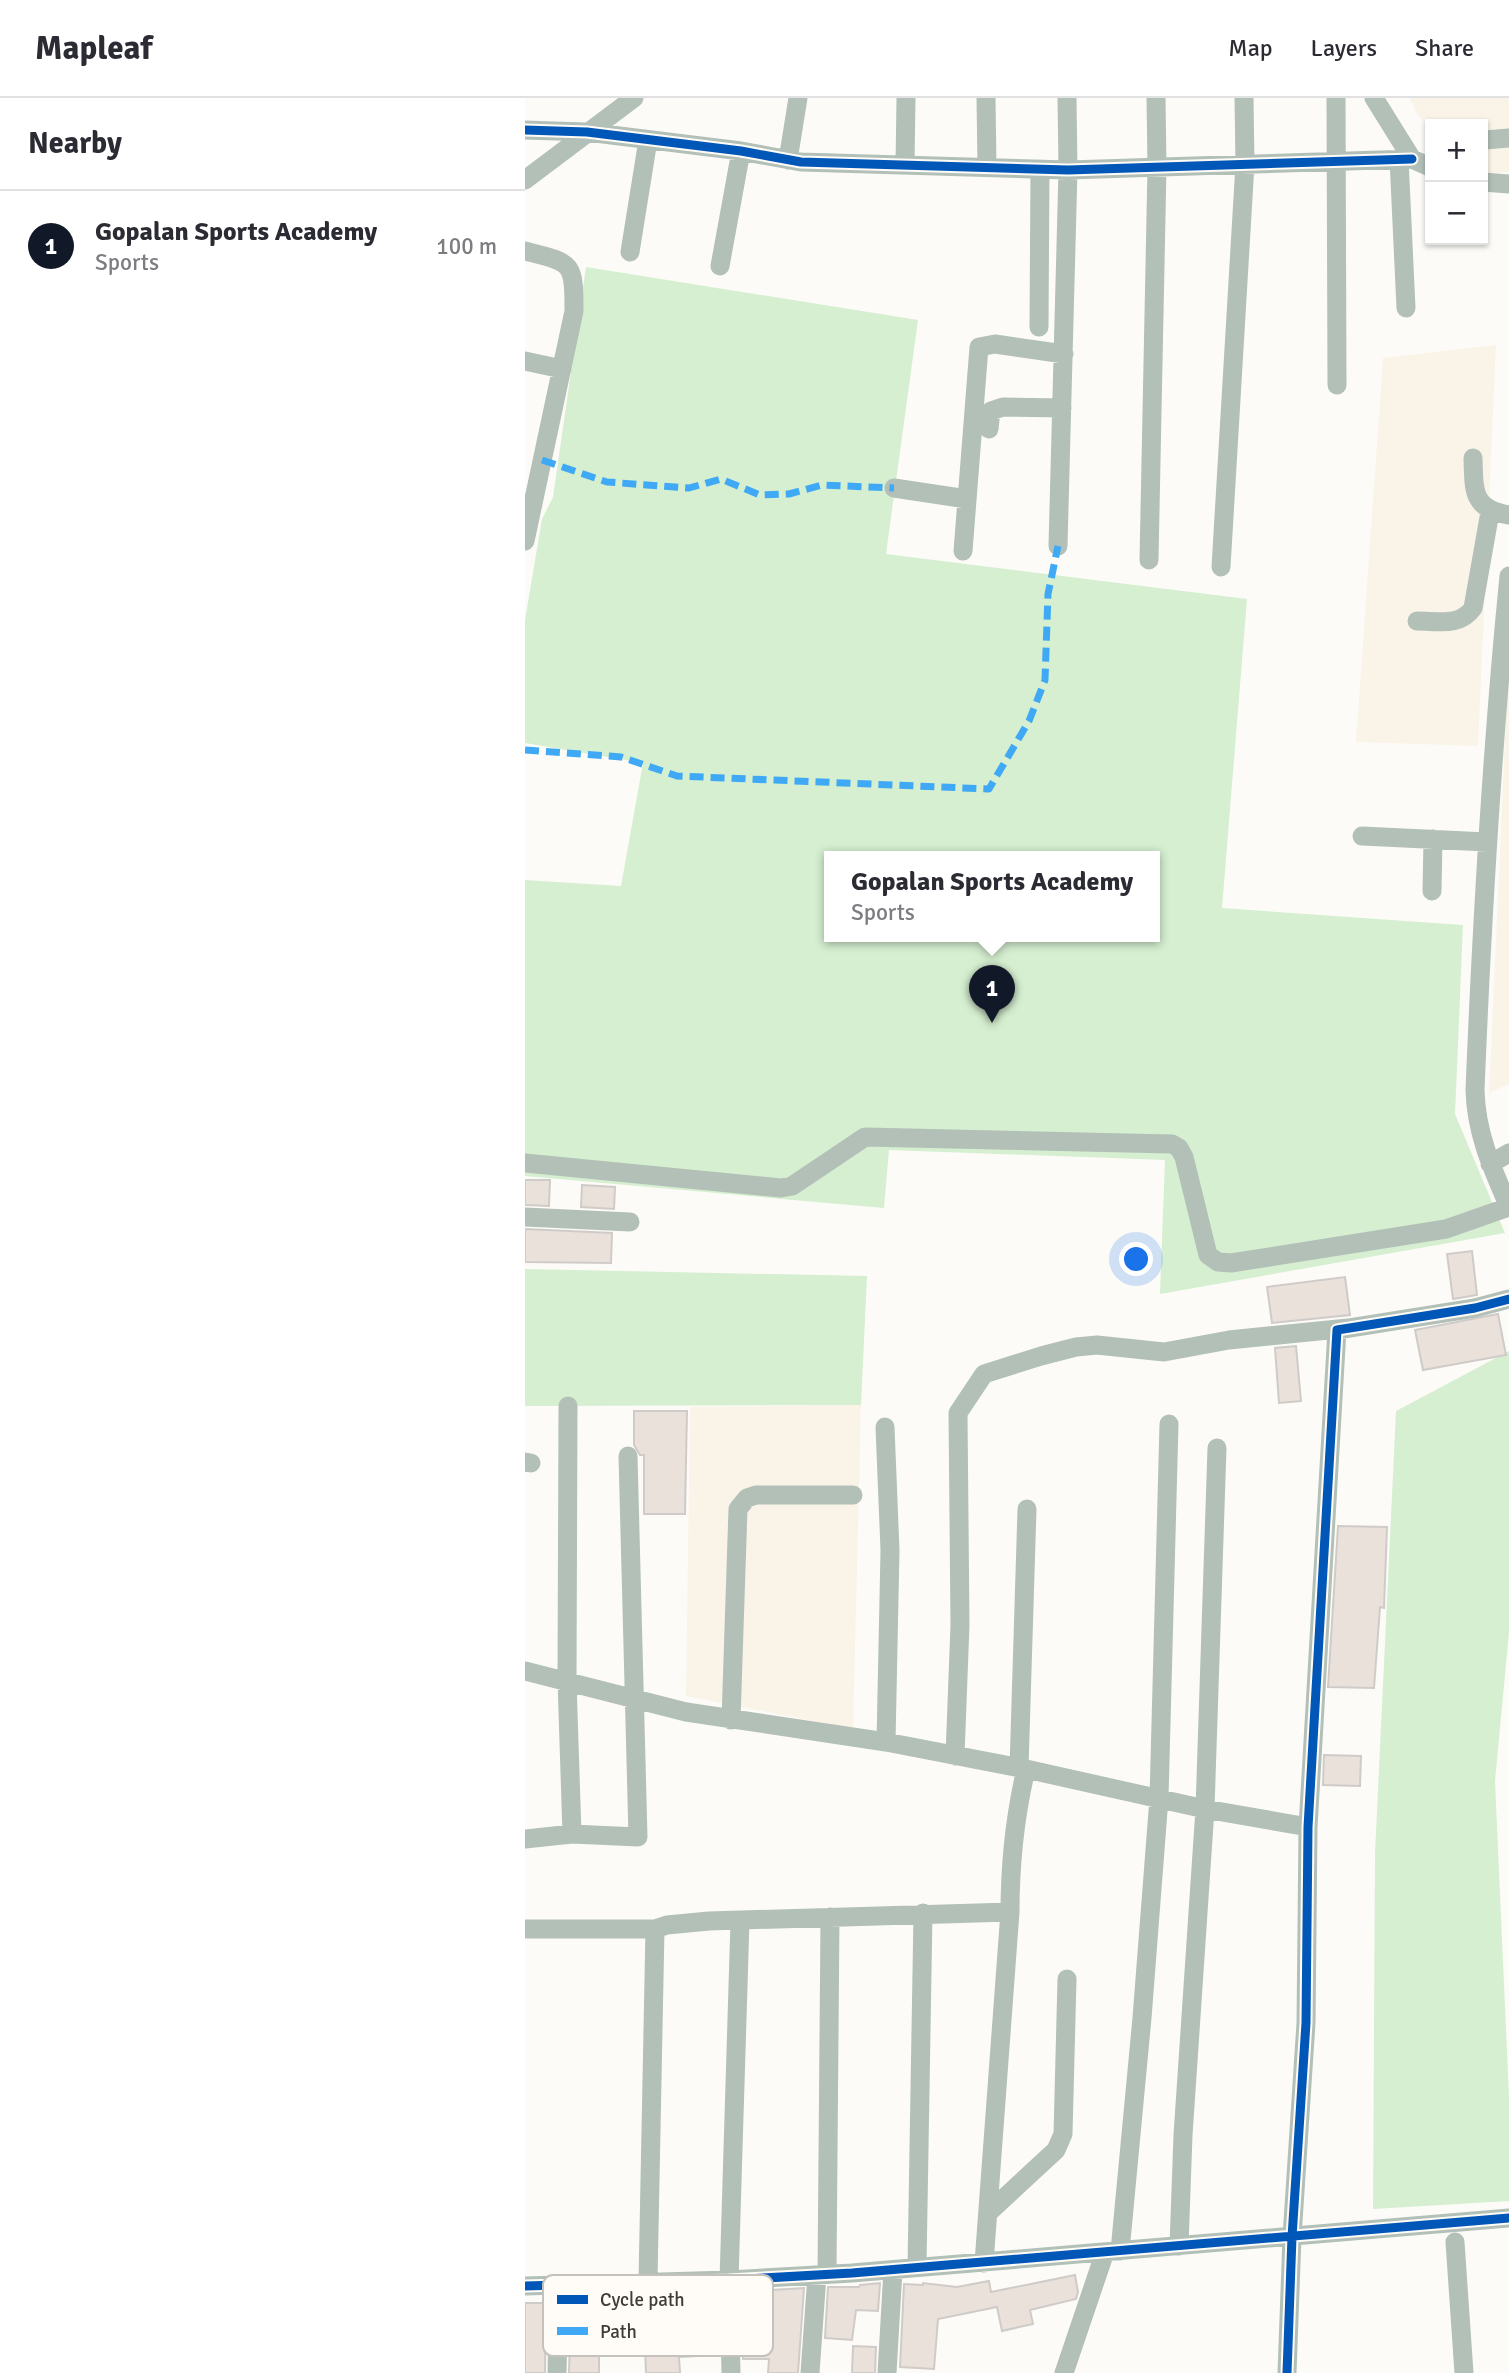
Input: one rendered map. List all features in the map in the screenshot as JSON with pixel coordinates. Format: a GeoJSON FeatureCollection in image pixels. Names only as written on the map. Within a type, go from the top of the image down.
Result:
{"type":"FeatureCollection","features":[{"type":"Feature","properties":{"kind":"street"},"geometry":{"type":"LineString","coordinates":[[525,180],[634,98]]}},
{"type":"Feature","properties":{"kind":"street"},"geometry":{"type":"LineString","coordinates":[[788,160],[798,98]]}},
{"type":"Feature","properties":{"kind":"street"},"geometry":{"type":"LineString","coordinates":[[905,165],[906,98]]}},
{"type":"Feature","properties":{"kind":"street"},"geometry":{"type":"LineString","coordinates":[[986,98],[987,167]]}},
{"type":"Feature","properties":{"kind":"street"},"geometry":{"type":"LineString","coordinates":[[1058,546],[1068,170],[1067,98]]}},
{"type":"Feature","properties":{"kind":"street"},"geometry":{"type":"LineString","coordinates":[[1149,560],[1156,98]]}},
{"type":"Feature","properties":{"kind":"street"},"geometry":{"type":"LineString","coordinates":[[1220,567],[1245,164],[1244,98]]}},
{"type":"Feature","properties":{"kind":"street"},"geometry":{"type":"LineString","coordinates":[[1336,98],[1337,385]]}},
{"type":"Feature","properties":{"kind":"street"},"geometry":{"type":"LineString","coordinates":[[1374,98],[1405,159],[1406,308]]}},
{"type":"Feature","properties":{"kind":"street"},"geometry":{"type":"LineString","coordinates":[[525,130],[587,132],[741,151],[788,160],[905,165],[1068,170],[1405,159],[1425,165]]}},
{"type":"Feature","properties":{"kind":"street"},"geometry":{"type":"LineString","coordinates":[[1488,140],[1509,138]]}},
{"type":"Feature","properties":{"kind":"street"},"geometry":{"type":"LineString","coordinates":[[630,253],[648,140]]}},
{"type":"Feature","properties":{"kind":"street"},"geometry":{"type":"LineString","coordinates":[[720,266],[741,151]]}},
{"type":"Feature","properties":{"kind":"street"},"geometry":{"type":"LineString","coordinates":[[1039,327],[1040,169]]}},
{"type":"Feature","properties":{"kind":"street"},"geometry":{"type":"LineString","coordinates":[[1488,182],[1509,184]]}},
{"type":"Feature","properties":{"kind":"street"},"geometry":{"type":"LineString","coordinates":[[525,251],[560,260],[570,267],[574,282],[574,311],[525,541]]}},
{"type":"Feature","properties":{"kind":"street"},"geometry":{"type":"LineString","coordinates":[[963,551],[979,346],[995,344],[1064,354]]}},
{"type":"Feature","properties":{"kind":"street"},"geometry":{"type":"LineString","coordinates":[[525,361],[562,369]]}},
{"type":"Feature","properties":{"kind":"street"},"geometry":{"type":"LineString","coordinates":[[989,429],[991,411],[1003,407],[1062,408]]}},
{"type":"Feature","properties":{"kind":"street"},"geometry":{"type":"LineString","coordinates":[[1417,621],[1458,621],[1473,608],[1499,514],[1480,502],[1473,484],[1473,458]]}},
{"type":"Feature","properties":{"kind":"street"},"geometry":{"type":"LineString","coordinates":[[894,488],[967,499]]}},
{"type":"Feature","properties":{"kind":"street"},"geometry":{"type":"LineString","coordinates":[[525,1164],[781,1188],[792,1186],[865,1137],[1172,1144],[1179,1148],[1184,1157],[1208,1255],[1218,1262],[1231,1263],[1446,1230],[1509,1207],[1490,1164],[1476,1116],[1475,1090],[1487,842],[1502,738],[1509,576]]}},
{"type":"Feature","properties":{"kind":"street"},"geometry":{"type":"LineString","coordinates":[[1362,836],[1487,842]]}},
{"type":"Feature","properties":{"kind":"street"},"geometry":{"type":"LineString","coordinates":[[1432,891],[1433,839]]}},
{"type":"Feature","properties":{"kind":"street"},"geometry":{"type":"LineString","coordinates":[[1490,1164],[1509,1153]]}},
{"type":"Feature","properties":{"kind":"street"},"geometry":{"type":"LineString","coordinates":[[525,1217],[630,1222]]}},
{"type":"Feature","properties":{"kind":"street"},"geometry":{"type":"LineString","coordinates":[[1287,2373],[1292,2236],[1306,2023],[1308,1827],[1337,1330],[1475,1308],[1509,1298]]}},
{"type":"Feature","properties":{"kind":"street"},"geometry":{"type":"LineString","coordinates":[[955,1756],[961,1625],[958,1413],[984,1374],[1051,1353],[1097,1345],[1164,1352],[1229,1340],[1349,1328]]}},
{"type":"Feature","properties":{"kind":"street"},"geometry":{"type":"LineString","coordinates":[[568,1406],[567,1681],[572,1834]]}},
{"type":"Feature","properties":{"kind":"street"},"geometry":{"type":"LineString","coordinates":[[1064,2373],[1112,2252],[1142,2018],[1159,1798],[1169,1424]]}},
{"type":"Feature","properties":{"kind":"street"},"geometry":{"type":"LineString","coordinates":[[885,1427],[890,1550],[885,1742]]}},
{"type":"Feature","properties":{"kind":"street"},"geometry":{"type":"LineString","coordinates":[[1179,2246],[1183,2135],[1205,1808],[1217,1448]]}},
{"type":"Feature","properties":{"kind":"street"},"geometry":{"type":"LineString","coordinates":[[525,1839],[572,1834],[638,1837],[628,1456]]}},
{"type":"Feature","properties":{"kind":"street"},"geometry":{"type":"LineString","coordinates":[[731,1720],[738,1509],[747,1498],[756,1495],[853,1494]]}},
{"type":"Feature","properties":{"kind":"street"},"geometry":{"type":"LineString","coordinates":[[984,2263],[1010,1912],[1010,1868],[1022,1768],[1027,1509]]}},
{"type":"Feature","properties":{"kind":"street"},"geometry":{"type":"LineString","coordinates":[[525,1671],[634,1700],[731,1720],[885,1742],[1308,1827]]}},
{"type":"Feature","properties":{"kind":"street"},"geometry":{"type":"LineString","coordinates":[[525,1929],[655,1929],[667,1924],[1010,1912]]}},
{"type":"Feature","properties":{"kind":"street"},"geometry":{"type":"LineString","coordinates":[[917,2267],[923,1913]]}},
{"type":"Feature","properties":{"kind":"street"},"geometry":{"type":"LineString","coordinates":[[810,2373],[822,2274],[830,1917]]}},
{"type":"Feature","properties":{"kind":"street"},"geometry":{"type":"LineString","coordinates":[[729,2275],[740,1921]]}},
{"type":"Feature","properties":{"kind":"street"},"geometry":{"type":"LineString","coordinates":[[648,2275],[655,1929]]}},
{"type":"Feature","properties":{"kind":"street"},"geometry":{"type":"LineString","coordinates":[[988,2213],[1056,2150],[1063,2134],[1066,1979]]}},
{"type":"Feature","properties":{"kind":"street"},"geometry":{"type":"LineString","coordinates":[[773,2277],[984,2263],[1509,2218]]}},
{"type":"Feature","properties":{"kind":"street"},"geometry":{"type":"LineString","coordinates":[[1455,2242],[1464,2373]]}},
{"type":"Feature","properties":{"kind":"street"},"geometry":{"type":"LineString","coordinates":[[887,2373],[893,2270]]}},
{"type":"Feature","properties":{"kind":"street"},"geometry":{"type":"LineString","coordinates":[[525,2286],[543,2285]]}},
{"type":"Feature","properties":{"kind":"shaded area"},"geometry":{"type":"Polygon","coordinates":[[[1410,98],[1509,98],[1509,172],[1488,174],[1488,119],[1425,119],[1425,123],[1417,114],[1410,98]]]}},
{"type":"Feature","properties":{"kind":"shaded area"},"geometry":{"type":"Polygon","coordinates":[[[1496,345],[1478,746],[1356,742],[1383,358],[1496,345]]]}},
{"type":"Feature","properties":{"kind":"shaded area"},"geometry":{"type":"Polygon","coordinates":[[[1509,653],[1509,1084],[1489,1093],[1509,653]]]}},
{"type":"Feature","properties":{"kind":"shaded area"},"geometry":{"type":"Polygon","coordinates":[[[861,1405],[853,1729],[686,1696],[690,1407],[861,1405]]]}},
{"type":"Feature","properties":{"kind":"green space"},"geometry":{"type":"Polygon","coordinates":[[[586,267],[918,320],[886,554],[1247,599],[1222,908],[1463,925],[1455,1114],[1505,1233],[1160,1294],[1165,1160],[889,1150],[884,1208],[525,1176],[525,880],[621,886],[643,763],[525,743],[525,620],[542,519],[553,497],[586,267]]]}},
{"type":"Feature","properties":{"kind":"green space"},"geometry":{"type":"Polygon","coordinates":[[[525,1269],[867,1276],[861,1405],[525,1406],[525,1269]]]}},
{"type":"Feature","properties":{"kind":"green space"},"geometry":{"type":"Polygon","coordinates":[[[1509,1351],[1509,1632],[1495,1781],[1509,2097],[1509,2201],[1373,2209],[1375,1853],[1396,1411],[1509,1351]]]}},
{"type":"Feature","properties":{"kind":"building"},"geometry":{"type":"Polygon","coordinates":[[[525,1180],[550,1180],[549,1206],[525,1205],[525,1180]]]}},
{"type":"Feature","properties":{"kind":"building"},"geometry":{"type":"Polygon","coordinates":[[[582,1185],[615,1187],[614,1209],[581,1207],[582,1185]]]}},
{"type":"Feature","properties":{"kind":"building"},"geometry":{"type":"Polygon","coordinates":[[[525,1229],[612,1233],[611,1263],[525,1262],[525,1229]]]}},
{"type":"Feature","properties":{"kind":"building"},"geometry":{"type":"Polygon","coordinates":[[[1472,1251],[1477,1295],[1453,1299],[1447,1254],[1472,1251]]]}},
{"type":"Feature","properties":{"kind":"building"},"geometry":{"type":"Polygon","coordinates":[[[1345,1277],[1350,1315],[1272,1323],[1267,1287],[1345,1277]]]}},
{"type":"Feature","properties":{"kind":"building"},"geometry":{"type":"Polygon","coordinates":[[[1498,1314],[1506,1355],[1423,1370],[1415,1330],[1498,1314]]]}},
{"type":"Feature","properties":{"kind":"building"},"geometry":{"type":"Polygon","coordinates":[[[1296,1346],[1301,1401],[1279,1403],[1275,1348],[1296,1346]]]}},
{"type":"Feature","properties":{"kind":"building"},"geometry":{"type":"Polygon","coordinates":[[[634,1411],[687,1411],[685,1514],[644,1514],[644,1455],[640,1455],[634,1445],[634,1411]]]}},
{"type":"Feature","properties":{"kind":"building"},"geometry":{"type":"Polygon","coordinates":[[[1338,1526],[1387,1527],[1384,1608],[1380,1607],[1374,1688],[1328,1687],[1338,1526]]]}},
{"type":"Feature","properties":{"kind":"building"},"geometry":{"type":"Polygon","coordinates":[[[1324,1755],[1361,1756],[1360,1786],[1323,1785],[1324,1755]]]}},
{"type":"Feature","properties":{"kind":"building"},"geometry":{"type":"Polygon","coordinates":[[[1075,2275],[1078,2292],[1076,2299],[1030,2310],[1033,2324],[1002,2331],[997,2307],[938,2319],[934,2369],[900,2367],[904,2284],[957,2287],[989,2281],[991,2292],[1075,2275]]]}},
{"type":"Feature","properties":{"kind":"building"},"geometry":{"type":"Polygon","coordinates":[[[880,2283],[878,2311],[856,2310],[852,2340],[825,2338],[828,2287],[859,2287],[880,2283]]]}},
{"type":"Feature","properties":{"kind":"building"},"geometry":{"type":"Polygon","coordinates":[[[804,2288],[798,2373],[768,2373],[769,2359],[743,2359],[743,2356],[773,2356],[773,2290],[804,2288]]]}},
{"type":"Feature","properties":{"kind":"building"},"geometry":{"type":"Polygon","coordinates":[[[525,2303],[543,2303],[545,2373],[525,2373],[525,2303]]]}},
{"type":"Feature","properties":{"kind":"building"},"geometry":{"type":"Polygon","coordinates":[[[853,2346],[876,2347],[875,2373],[852,2373],[853,2346]]]}},
{"type":"Feature","properties":{"kind":"building"},"geometry":{"type":"Polygon","coordinates":[[[569,2356],[599,2356],[599,2373],[569,2373],[569,2356]]]}},
{"type":"Feature","properties":{"kind":"building"},"geometry":{"type":"Polygon","coordinates":[[[645,2356],[698,2356],[679,2357],[680,2373],[646,2373],[645,2356]]]}},
{"type":"Feature","properties":{"kind":"marked path"},"geometry":{"type":"LineString","coordinates":[[542,460],[607,482],[689,488],[721,479],[760,495],[789,494],[822,485],[894,488]]}},
{"type":"Feature","properties":{"kind":"marked path"},"geometry":{"type":"LineString","coordinates":[[525,750],[621,757],[677,776],[989,789],[1029,721],[1045,680],[1048,594],[1058,546]]}},
{"type":"Feature","properties":{"kind":"cycle path"},"geometry":{"type":"LineString","coordinates":[[525,130],[587,132],[741,151],[801,162],[1068,170],[1412,159]]}},
{"type":"Feature","properties":{"kind":"cycle path"},"geometry":{"type":"LineString","coordinates":[[1287,2373],[1292,2237],[1306,2023],[1308,1827],[1337,1330],[1475,1308],[1509,1299]]}},
{"type":"Feature","properties":{"kind":"cycle path"},"geometry":{"type":"LineString","coordinates":[[773,2277],[1509,2218]]}},
{"type":"Feature","properties":{"kind":"cycle path"},"geometry":{"type":"LineString","coordinates":[[525,2286],[543,2285]]}},
{"type":"Feature","properties":{"kind":"place","name":"Gopalan Sports Academy"},"geometry":{"type":"Point","coordinates":[992,1023]}}]}
